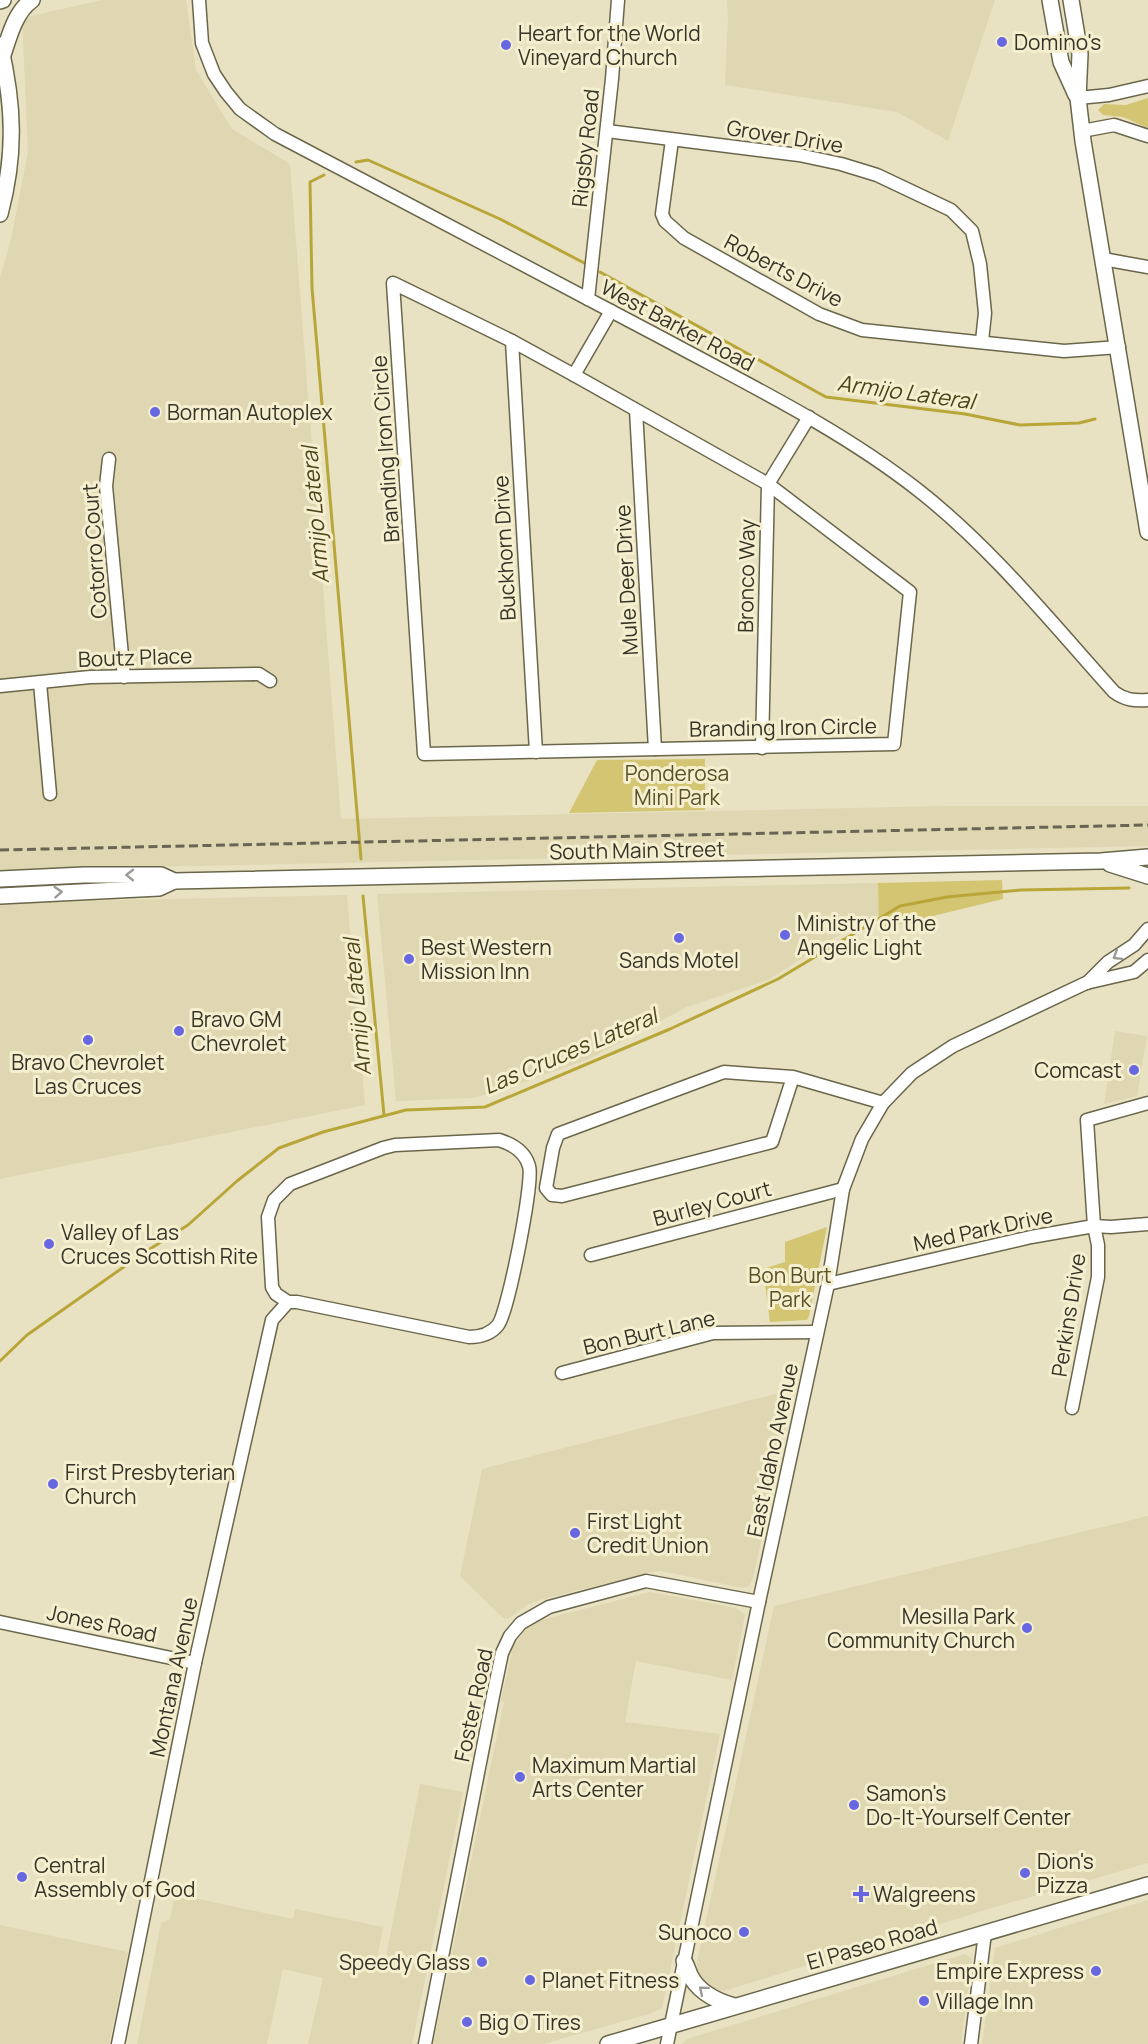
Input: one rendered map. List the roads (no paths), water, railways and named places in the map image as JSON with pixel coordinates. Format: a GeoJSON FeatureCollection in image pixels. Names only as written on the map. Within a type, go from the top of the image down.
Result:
{"type":"FeatureCollection","features":[{"type":"Feature","properties":{"kind":"main road"},"geometry":{"type":"LineString","coordinates":[[0,214],[11,161],[12,110],[1,50],[14,23],[27,3],[32,0]]}},
{"type":"Feature","properties":{"kind":"main road"},"geometry":{"type":"LineString","coordinates":[[1050,0],[1060,62],[1078,98]]}},
{"type":"Feature","properties":{"kind":"main road"},"geometry":{"type":"LineString","coordinates":[[1071,0],[1080,54],[1078,98],[1082,131],[1148,532]]}},
{"type":"Feature","properties":{"kind":"main road","name":"South Main Street"},"geometry":{"type":"LineString","coordinates":[[0,896],[159,888],[174,881],[1101,861],[1148,857]]}},
{"type":"Feature","properties":{"kind":"main road","name":"South Main Street"},"geometry":{"type":"LineString","coordinates":[[1101,861],[1148,876]]}},
{"type":"Feature","properties":{"kind":"main road","name":"South Main Street"},"geometry":{"type":"LineString","coordinates":[[0,879],[161,875],[174,881]]}},
{"type":"Feature","properties":{"kind":"main road","name":"El Paseo Road"},"geometry":{"type":"LineString","coordinates":[[610,2044],[671,2024],[1148,1885]]}},
{"type":"Feature","properties":{"kind":"main road"},"geometry":{"type":"LineString","coordinates":[[684,1961],[700,1989],[711,1997],[734,2006]]}},
{"type":"Feature","properties":{"kind":"street","name":"West Barker Road"},"geometry":{"type":"LineString","coordinates":[[200,0],[202,43],[214,74],[240,109],[275,134],[850,440],[886,465],[957,522],[1044,611],[1114,692],[1134,701],[1148,700]]}},
{"type":"Feature","properties":{"kind":"street","name":"Rigsby Road"},"geometry":{"type":"LineString","coordinates":[[588,299],[607,131],[618,0]]}},
{"type":"Feature","properties":{"kind":"street"},"geometry":{"type":"LineString","coordinates":[[1078,98],[1109,95],[1148,86]]}},
{"type":"Feature","properties":{"kind":"street"},"geometry":{"type":"LineString","coordinates":[[1082,131],[1114,125],[1148,136]]}},
{"type":"Feature","properties":{"kind":"street","name":"Grover Drive"},"geometry":{"type":"LineString","coordinates":[[607,131],[799,155],[841,164],[877,175],[951,210],[972,231],[980,264],[985,313],[982,341]]}},
{"type":"Feature","properties":{"kind":"street","name":"Roberts Drive"},"geometry":{"type":"LineString","coordinates":[[672,140],[662,214],[665,221],[684,238],[819,314],[861,330],[1064,351],[1119,347]]}},
{"type":"Feature","properties":{"kind":"street"},"geometry":{"type":"LineString","coordinates":[[1102,259],[1148,267]]}},
{"type":"Feature","properties":{"kind":"street","name":"Branding Iron Circle"},"geometry":{"type":"LineString","coordinates":[[393,283],[512,341],[768,484],[910,592],[894,744],[424,754],[393,283]]}},
{"type":"Feature","properties":{"kind":"street"},"geometry":{"type":"LineString","coordinates":[[574,375],[611,311]]}},
{"type":"Feature","properties":{"kind":"street","name":"Buckhorn Drive"},"geometry":{"type":"LineString","coordinates":[[512,341],[536,752]]}},
{"type":"Feature","properties":{"kind":"street","name":"Mule Deer Drive"},"geometry":{"type":"LineString","coordinates":[[636,410],[655,749]]}},
{"type":"Feature","properties":{"kind":"street"},"geometry":{"type":"LineString","coordinates":[[768,484],[809,417]]}},
{"type":"Feature","properties":{"kind":"street","name":"Cotorro Court"},"geometry":{"type":"LineString","coordinates":[[109,459],[106,486],[124,676]]}},
{"type":"Feature","properties":{"kind":"street","name":"Bronco Way"},"geometry":{"type":"LineString","coordinates":[[762,748],[768,484]]}},
{"type":"Feature","properties":{"kind":"street","name":"Boutz Place"},"geometry":{"type":"LineString","coordinates":[[0,686],[124,676],[259,674],[270,681]]}},
{"type":"Feature","properties":{"kind":"street"},"geometry":{"type":"LineString","coordinates":[[40,682],[50,794]]}},
{"type":"Feature","properties":{"kind":"street","name":"East Idaho Avenue"},"geometry":{"type":"LineString","coordinates":[[1086,983],[1108,962],[1134,945],[1148,929]]}},
{"type":"Feature","properties":{"kind":"street","name":"East Idaho Avenue"},"geometry":{"type":"LineString","coordinates":[[667,2044],[828,1284],[843,1189],[862,1139],[883,1103],[912,1073],[953,1046],[1086,983],[1134,972],[1148,960]]}},
{"type":"Feature","properties":{"kind":"street"},"geometry":{"type":"LineString","coordinates":[[793,1077],[772,1142],[562,1196],[552,1195],[546,1188],[553,1148],[558,1134],[724,1072],[793,1077],[883,1103]]}},
{"type":"Feature","properties":{"kind":"street","name":"Perkins Drive"},"geometry":{"type":"LineString","coordinates":[[1072,1408],[1098,1277],[1098,1245],[1094,1226],[1087,1120],[1148,1103]]}},
{"type":"Feature","properties":{"kind":"street"},"geometry":{"type":"LineString","coordinates":[[499,1140],[508,1143],[526,1157],[530,1167],[531,1181],[506,1303],[500,1323],[493,1331],[485,1335],[469,1337],[288,1302],[276,1294],[272,1287],[268,1217],[274,1200],[290,1184],[395,1145],[499,1140]]}},
{"type":"Feature","properties":{"kind":"street","name":"Burley Court"},"geometry":{"type":"LineString","coordinates":[[591,1255],[843,1189]]}},
{"type":"Feature","properties":{"kind":"street","name":"Med Park Drive"},"geometry":{"type":"LineString","coordinates":[[828,1284],[1031,1237],[1094,1226],[1148,1224]]}},
{"type":"Feature","properties":{"kind":"street","name":"Montana Avenue"},"geometry":{"type":"LineString","coordinates":[[118,2044],[195,1663],[272,1320],[288,1302]]}},
{"type":"Feature","properties":{"kind":"street","name":"Bon Burt Lane"},"geometry":{"type":"LineString","coordinates":[[562,1373],[713,1334],[817,1332]]}},
{"type":"Feature","properties":{"kind":"street","name":"Foster Road"},"geometry":{"type":"LineString","coordinates":[[424,2044],[502,1653],[510,1636],[521,1623],[549,1607],[646,1581],[759,1602]]}},
{"type":"Feature","properties":{"kind":"street","name":"Jones Road"},"geometry":{"type":"LineString","coordinates":[[0,1622],[195,1663]]}},
{"type":"Feature","properties":{"kind":"street"},"geometry":{"type":"LineString","coordinates":[[971,2044],[985,1933]]}},
{"type":"Feature","properties":{"kind":"waterway","name":"Armijo Lateral"},"geometry":{"type":"LineString","coordinates":[[356,162],[368,160],[500,219],[588,265]]}},
{"type":"Feature","properties":{"kind":"waterway","name":"Armijo Lateral"},"geometry":{"type":"LineString","coordinates":[[324,175],[310,182],[312,288],[361,859]]}},
{"type":"Feature","properties":{"kind":"waterway","name":"Armijo Lateral"},"geometry":{"type":"LineString","coordinates":[[600,272],[826,397],[965,414],[1020,425],[1079,423],[1095,419]]}},
{"type":"Feature","properties":{"kind":"waterway","name":"Las Cruces Lateral"},"geometry":{"type":"LineString","coordinates":[[0,1361],[27,1335],[145,1252],[188,1225],[237,1181],[279,1148],[323,1132],[406,1110],[485,1107],[670,1029],[778,979],[900,906],[947,897],[1021,890],[1129,888]]}},
{"type":"Feature","properties":{"kind":"waterway","name":"Armijo Lateral"},"geometry":{"type":"LineString","coordinates":[[363,896],[384,1115]]}},
{"type":"Feature","properties":{"kind":"railway"},"geometry":{"type":"LineString","coordinates":[[0,850],[1148,825]]}},
{"type":"Feature","properties":{"kind":"place","name":"Domino's"},"geometry":{"type":"Point","coordinates":[1002,42]}},
{"type":"Feature","properties":{"kind":"place","name":"Heart for the World Vineyard Church"},"geometry":{"type":"Point","coordinates":[506,45]}},
{"type":"Feature","properties":{"kind":"place","name":"Borman Autoplex"},"geometry":{"type":"Point","coordinates":[155,412]}},
{"type":"Feature","properties":{"kind":"place","name":"Ministry of the Angelic Light"},"geometry":{"type":"Point","coordinates":[785,935]}},
{"type":"Feature","properties":{"kind":"place","name":"Sands Motel"},"geometry":{"type":"Point","coordinates":[679,938]}},
{"type":"Feature","properties":{"kind":"place","name":"Best Western Mission Inn"},"geometry":{"type":"Point","coordinates":[409,959]}},
{"type":"Feature","properties":{"kind":"place","name":"Bravo GM Chevrolet"},"geometry":{"type":"Point","coordinates":[179,1031]}},
{"type":"Feature","properties":{"kind":"place","name":"Bravo Chevrolet Las Cruces"},"geometry":{"type":"Point","coordinates":[88,1040]}},
{"type":"Feature","properties":{"kind":"place","name":"Comcast"},"geometry":{"type":"Point","coordinates":[1134,1070]}},
{"type":"Feature","properties":{"kind":"place","name":"Valley of Las Cruces Scottish Rite"},"geometry":{"type":"Point","coordinates":[49,1244]}},
{"type":"Feature","properties":{"kind":"place","name":"First Presbyterian Church"},"geometry":{"type":"Point","coordinates":[53,1484]}},
{"type":"Feature","properties":{"kind":"place","name":"First Light Credit Union"},"geometry":{"type":"Point","coordinates":[575,1533]}},
{"type":"Feature","properties":{"kind":"place","name":"Mesilla Park Community Church"},"geometry":{"type":"Point","coordinates":[1027,1628]}},
{"type":"Feature","properties":{"kind":"place","name":"Maximum Martial Arts Center"},"geometry":{"type":"Point","coordinates":[520,1777]}},
{"type":"Feature","properties":{"kind":"place","name":"Samon's Do-It-Yourself Center"},"geometry":{"type":"Point","coordinates":[854,1805]}},
{"type":"Feature","properties":{"kind":"place","name":"Dion's Pizza"},"geometry":{"type":"Point","coordinates":[1025,1873]}},
{"type":"Feature","properties":{"kind":"place","name":"Central Assembly of God"},"geometry":{"type":"Point","coordinates":[22,1877]}},
{"type":"Feature","properties":{"kind":"place","name":"Walgreens"},"geometry":{"type":"Point","coordinates":[861,1894]}},
{"type":"Feature","properties":{"kind":"place","name":"Sunoco"},"geometry":{"type":"Point","coordinates":[744,1932]}},
{"type":"Feature","properties":{"kind":"place","name":"Speedy Glass"},"geometry":{"type":"Point","coordinates":[482,1962]}},
{"type":"Feature","properties":{"kind":"place","name":"Empire Express"},"geometry":{"type":"Point","coordinates":[1096,1971]}},
{"type":"Feature","properties":{"kind":"place","name":"Planet Fitness"},"geometry":{"type":"Point","coordinates":[530,1980]}},
{"type":"Feature","properties":{"kind":"place","name":"Village Inn"},"geometry":{"type":"Point","coordinates":[924,2001]}},
{"type":"Feature","properties":{"kind":"place","name":"Big O Tires"},"geometry":{"type":"Point","coordinates":[467,2022]}},
{"type":"Feature","properties":{"kind":"park label","name":"Ponderosa Mini Park"},"geometry":{"type":"Point","coordinates":[677,785]}},
{"type":"Feature","properties":{"kind":"park label","name":"Bon Burt Park"},"geometry":{"type":"Point","coordinates":[790,1287]}}]}
